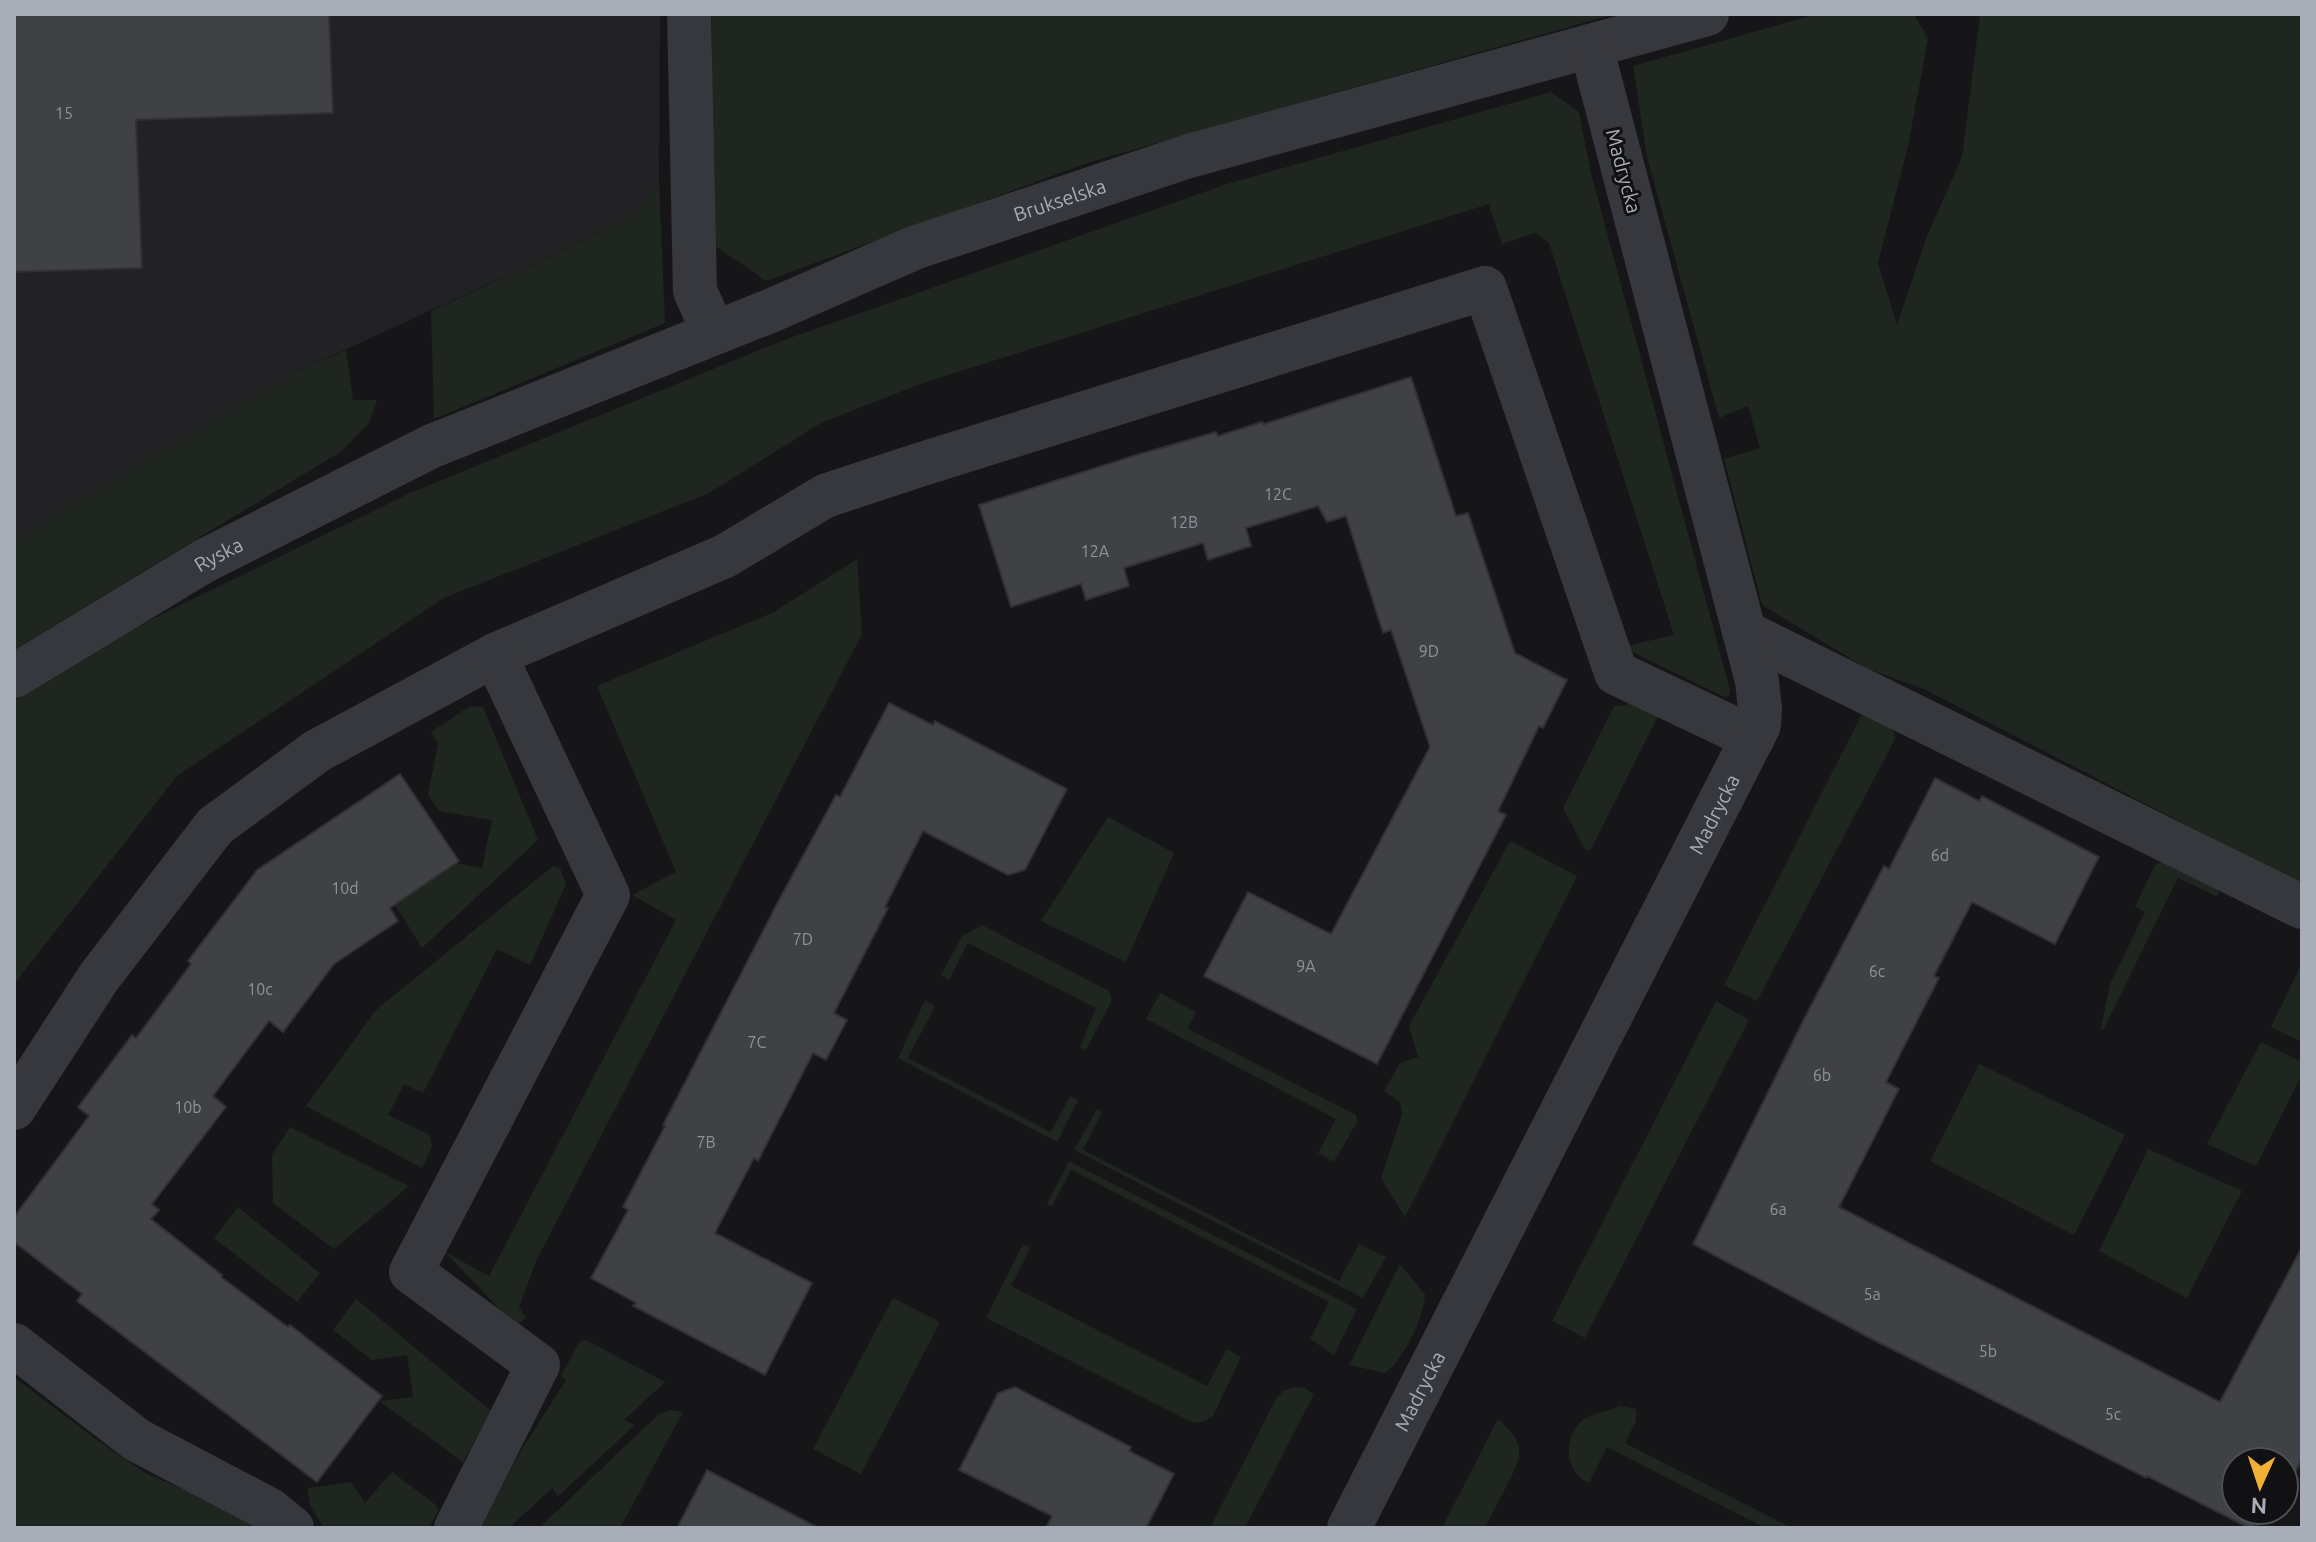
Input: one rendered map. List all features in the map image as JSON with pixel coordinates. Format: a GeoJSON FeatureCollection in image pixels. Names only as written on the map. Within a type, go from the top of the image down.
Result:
{"type":"FeatureCollection","features":[{"type":"Feature","properties":{"kind":"street"},"geometry":{"type":"LineString","coordinates":[[689,14],[695,291],[714,333]]}},
{"type":"Feature","properties":{"kind":"street","name":"Brukselska"},"geometry":{"type":"LineString","coordinates":[[432,446],[714,333],[914,248],[1189,156],[1707,14]]}},
{"type":"Feature","properties":{"kind":"street","name":"Madrycka"},"geometry":{"type":"LineString","coordinates":[[1349,1528],[1759,725],[1759,696],[1744,632],[1591,46]]}},
{"type":"Feature","properties":{"kind":"street"},"geometry":{"type":"LineString","coordinates":[[14,1108],[99,977],[215,826],[317,751],[495,655],[725,556],[825,496],[1485,288],[1616,673],[1753,738]]}},
{"type":"Feature","properties":{"kind":"street","name":"Ryska"},"geometry":{"type":"LineString","coordinates":[[14,676],[204,561],[432,446]]}},
{"type":"Feature","properties":{"kind":"street"},"geometry":{"type":"LineString","coordinates":[[1744,632],[2302,907]]}},
{"type":"Feature","properties":{"kind":"street"},"geometry":{"type":"LineString","coordinates":[[456,1528],[538,1365],[411,1272],[608,895],[495,655]]}},
{"type":"Feature","properties":{"kind":"street"},"geometry":{"type":"LineString","coordinates":[[14,1345],[137,1440],[270,1510],[292,1528]]}},
{"type":"Feature","properties":{"kind":"shaded area"},"geometry":{"type":"Polygon","coordinates":[[[14,14],[660,14],[659,181],[629,220],[296,372],[14,540],[14,14]]]}},
{"type":"Feature","properties":{"kind":"shaded area"},"geometry":{"type":"Polygon","coordinates":[[[712,14],[1615,14],[1090,162],[766,281],[710,242],[712,14]]]}},
{"type":"Feature","properties":{"kind":"shaded area"},"geometry":{"type":"Polygon","coordinates":[[[1817,14],[1914,14],[1928,39],[1908,146],[1878,263],[1897,325],[1927,236],[1962,157],[1980,14],[2302,14],[2302,885],[1924,689],[1868,669],[1762,605],[1724,459],[1760,448],[1748,406],[1719,418],[1647,157],[1633,66],[1817,14]]]}},
{"type":"Feature","properties":{"kind":"shaded area"},"geometry":{"type":"Polygon","coordinates":[[[1551,92],[1579,112],[1591,173],[1730,690],[1729,696],[1724,697],[1622,647],[1674,635],[1549,243],[1535,233],[1502,244],[1489,206],[1492,203],[923,383],[821,423],[709,493],[444,598],[177,776],[14,984],[14,701],[103,643],[410,493],[784,340],[1227,184],[1551,92]]]}},
{"type":"Feature","properties":{"kind":"shaded area"},"geometry":{"type":"Polygon","coordinates":[[[659,181],[665,323],[434,419],[431,311],[629,220],[659,181]]]}},
{"type":"Feature","properties":{"kind":"shaded area"},"geometry":{"type":"Polygon","coordinates":[[[346,350],[353,400],[377,400],[369,423],[342,451],[14,650],[14,540],[296,372],[346,350]]]}},
{"type":"Feature","properties":{"kind":"shaded area"},"geometry":{"type":"Polygon","coordinates":[[[857,559],[862,634],[537,1259],[519,1307],[526,1318],[516,1326],[445,1252],[489,1276],[676,920],[632,895],[676,872],[597,686],[774,612],[857,559]]]}},
{"type":"Feature","properties":{"kind":"shaded area"},"geometry":{"type":"Polygon","coordinates":[[[1642,703],[1660,712],[1590,851],[1585,849],[1563,808],[1614,706],[1642,703]]]}},
{"type":"Feature","properties":{"kind":"shaded area"},"geometry":{"type":"Polygon","coordinates":[[[470,706],[483,707],[538,840],[422,948],[394,903],[454,863],[482,868],[492,820],[439,811],[428,795],[438,744],[431,732],[470,706]]]}},
{"type":"Feature","properties":{"kind":"shaded area"},"geometry":{"type":"Polygon","coordinates":[[[1863,712],[1893,726],[1895,739],[1757,1001],[1724,985],[1863,712]]]}},
{"type":"Feature","properties":{"kind":"shaded area"},"geometry":{"type":"Polygon","coordinates":[[[1108,817],[1174,853],[1126,962],[1041,921],[1108,817]]]}},
{"type":"Feature","properties":{"kind":"shaded area"},"geometry":{"type":"Polygon","coordinates":[[[1510,841],[1577,876],[1405,1217],[1381,1178],[1402,1115],[1400,1102],[1384,1091],[1400,1063],[1418,1057],[1409,1026],[1510,841]]]}},
{"type":"Feature","properties":{"kind":"shaded area"},"geometry":{"type":"Polygon","coordinates":[[[2165,860],[2219,890],[2219,894],[2216,896],[2178,878],[2103,1030],[2110,984],[2145,912],[2135,907],[2155,865],[2165,860]]]}},
{"type":"Feature","properties":{"kind":"shaded area"},"geometry":{"type":"Polygon","coordinates":[[[553,866],[560,868],[566,884],[530,965],[497,949],[423,1093],[404,1084],[388,1115],[430,1135],[432,1147],[422,1168],[306,1106],[376,1010],[553,866]]]}},
{"type":"Feature","properties":{"kind":"shaded area"},"geometry":{"type":"Polygon","coordinates":[[[982,925],[1109,991],[1112,1000],[1086,1050],[1080,1047],[1096,1008],[968,943],[949,980],[941,975],[962,936],[982,925]]]}},
{"type":"Feature","properties":{"kind":"shaded area"},"geometry":{"type":"Polygon","coordinates":[[[2302,963],[2302,1042],[2271,1027],[2302,963]]]}},
{"type":"Feature","properties":{"kind":"shaded area"},"geometry":{"type":"Polygon","coordinates":[[[1160,993],[1196,1012],[1188,1029],[1356,1115],[1357,1122],[1334,1162],[1318,1153],[1336,1119],[1146,1019],[1160,993]]]}},
{"type":"Feature","properties":{"kind":"shaded area"},"geometry":{"type":"Polygon","coordinates":[[[925,1000],[935,1006],[908,1058],[1051,1132],[1070,1096],[1078,1100],[1057,1142],[898,1058],[925,1000]]]}},
{"type":"Feature","properties":{"kind":"shaded area"},"geometry":{"type":"Polygon","coordinates":[[[1716,1001],[1749,1020],[1585,1338],[1552,1321],[1716,1001]]]}},
{"type":"Feature","properties":{"kind":"shaded area"},"geometry":{"type":"Polygon","coordinates":[[[2261,1042],[2302,1062],[2302,1074],[2256,1166],[2207,1144],[2261,1042]]]}},
{"type":"Feature","properties":{"kind":"shaded area"},"geometry":{"type":"Polygon","coordinates":[[[1979,1064],[2125,1135],[2074,1235],[1930,1161],[1979,1064]]]}},
{"type":"Feature","properties":{"kind":"shaded area"},"geometry":{"type":"Polygon","coordinates":[[[1097,1109],[1102,1112],[1083,1150],[1339,1281],[1359,1244],[1386,1257],[1363,1298],[1074,1150],[1097,1109]]]}},
{"type":"Feature","properties":{"kind":"shaded area"},"geometry":{"type":"Polygon","coordinates":[[[290,1127],[409,1186],[334,1249],[273,1203],[272,1155],[290,1127]]]}},
{"type":"Feature","properties":{"kind":"shaded area"},"geometry":{"type":"Polygon","coordinates":[[[2148,1149],[2242,1191],[2187,1298],[2099,1251],[2148,1149]]]}},
{"type":"Feature","properties":{"kind":"shaded area"},"geometry":{"type":"Polygon","coordinates":[[[1069,1161],[1357,1309],[1334,1355],[1310,1339],[1329,1302],[1071,1170],[1052,1206],[1047,1204],[1069,1161]]]}},
{"type":"Feature","properties":{"kind":"shaded area"},"geometry":{"type":"Polygon","coordinates":[[[238,1207],[320,1273],[297,1302],[214,1238],[238,1207]]]}},
{"type":"Feature","properties":{"kind":"shaded area"},"geometry":{"type":"Polygon","coordinates":[[[1023,1244],[1030,1248],[1011,1286],[1207,1386],[1227,1349],[1241,1357],[1213,1416],[1193,1423],[986,1318],[1023,1244]]]}},
{"type":"Feature","properties":{"kind":"shaded area"},"geometry":{"type":"Polygon","coordinates":[[[1400,1264],[1425,1294],[1412,1337],[1399,1359],[1385,1373],[1349,1365],[1400,1264]]]}},
{"type":"Feature","properties":{"kind":"shaded area"},"geometry":{"type":"Polygon","coordinates":[[[893,1298],[940,1322],[861,1474],[813,1449],[893,1298]]]}},
{"type":"Feature","properties":{"kind":"shaded area"},"geometry":{"type":"Polygon","coordinates":[[[356,1299],[491,1411],[463,1462],[379,1401],[413,1397],[407,1355],[372,1360],[333,1330],[356,1299]]]}},
{"type":"Feature","properties":{"kind":"shaded area"},"geometry":{"type":"Polygon","coordinates":[[[586,1340],[665,1382],[624,1420],[635,1425],[558,1496],[552,1488],[509,1528],[479,1528],[519,1454],[566,1380],[561,1376],[579,1342],[586,1340]]]}},
{"type":"Feature","properties":{"kind":"shaded area"},"geometry":{"type":"Polygon","coordinates":[[[14,1377],[147,1474],[216,1503],[261,1528],[14,1528],[14,1377]]]}},
{"type":"Feature","properties":{"kind":"shaded area"},"geometry":{"type":"Polygon","coordinates":[[[1294,1387],[1305,1388],[1314,1394],[1245,1528],[1210,1528],[1276,1399],[1283,1391],[1294,1387]]]}},
{"type":"Feature","properties":{"kind":"shaded area"},"geometry":{"type":"Polygon","coordinates":[[[1620,1406],[1636,1409],[1636,1421],[1625,1443],[1792,1528],[1765,1528],[1607,1447],[1589,1483],[1580,1478],[1570,1462],[1572,1434],[1584,1419],[1620,1406]]]}},
{"type":"Feature","properties":{"kind":"shaded area"},"geometry":{"type":"Polygon","coordinates":[[[671,1410],[683,1412],[620,1528],[539,1528],[659,1414],[671,1410]]]}},
{"type":"Feature","properties":{"kind":"shaded area"},"geometry":{"type":"Polygon","coordinates":[[[1498,1419],[1514,1436],[1519,1451],[1511,1476],[1485,1528],[1442,1528],[1498,1419]]]}},
{"type":"Feature","properties":{"kind":"shaded area"},"geometry":{"type":"Polygon","coordinates":[[[392,1472],[436,1505],[438,1511],[429,1528],[324,1528],[310,1506],[307,1488],[351,1482],[365,1503],[392,1472]]]}},
{"type":"Feature","properties":{"kind":"building"},"geometry":{"type":"Polygon","coordinates":[[[14,14],[329,14],[333,113],[136,120],[142,268],[14,272],[14,14]]]}},
{"type":"Feature","properties":{"kind":"building"},"geometry":{"type":"Polygon","coordinates":[[[1411,377],[1456,516],[1468,513],[1515,653],[1567,680],[1543,728],[1539,726],[1498,811],[1506,815],[1377,1064],[1204,976],[1248,892],[1331,934],[1430,747],[1391,630],[1383,633],[1346,516],[1327,522],[1318,506],[1246,528],[1251,546],[1208,560],[1203,543],[1124,568],[1129,586],[1086,600],[1081,584],[1011,607],[979,505],[1216,432],[1218,436],[1262,422],[1264,424],[1411,377]]]}},
{"type":"Feature","properties":{"kind":"building"},"geometry":{"type":"Polygon","coordinates":[[[889,703],[933,725],[935,721],[1067,789],[1025,870],[1008,875],[923,831],[834,1013],[847,1020],[826,1060],[813,1053],[758,1161],[754,1158],[715,1233],[812,1283],[765,1375],[633,1306],[636,1303],[591,1278],[628,1210],[623,1207],[663,1125],[779,900],[836,795],[840,797],[889,703]]]}},
{"type":"Feature","properties":{"kind":"building"},"geometry":{"type":"Polygon","coordinates":[[[400,774],[459,861],[390,908],[398,921],[334,964],[283,1032],[269,1021],[213,1096],[226,1107],[152,1204],[159,1210],[151,1219],[221,1277],[288,1327],[290,1325],[382,1396],[317,1482],[77,1301],[82,1294],[14,1242],[14,1217],[89,1116],[78,1107],[132,1035],[136,1038],[191,964],[188,961],[257,870],[400,774]]]}},
{"type":"Feature","properties":{"kind":"building"},"geometry":{"type":"Polygon","coordinates":[[[1935,778],[1979,801],[1982,796],[2099,857],[2055,944],[1972,902],[1934,976],[1939,978],[1886,1082],[1899,1089],[1839,1207],[2220,1402],[2302,1247],[2302,1459],[2300,1463],[2300,1446],[2220,1446],[2220,1513],[1870,1338],[1693,1244],[1804,1019],[1884,866],[1889,869],[1935,778]]]}},
{"type":"Feature","properties":{"kind":"building"},"geometry":{"type":"Polygon","coordinates":[[[1015,1387],[1131,1447],[1129,1451],[1174,1474],[1146,1528],[1046,1528],[1052,1516],[959,1470],[998,1393],[1015,1387]]]}},
{"type":"Feature","properties":{"kind":"building"},"geometry":{"type":"Polygon","coordinates":[[[707,1470],[819,1528],[677,1528],[707,1470]]]}}]}
